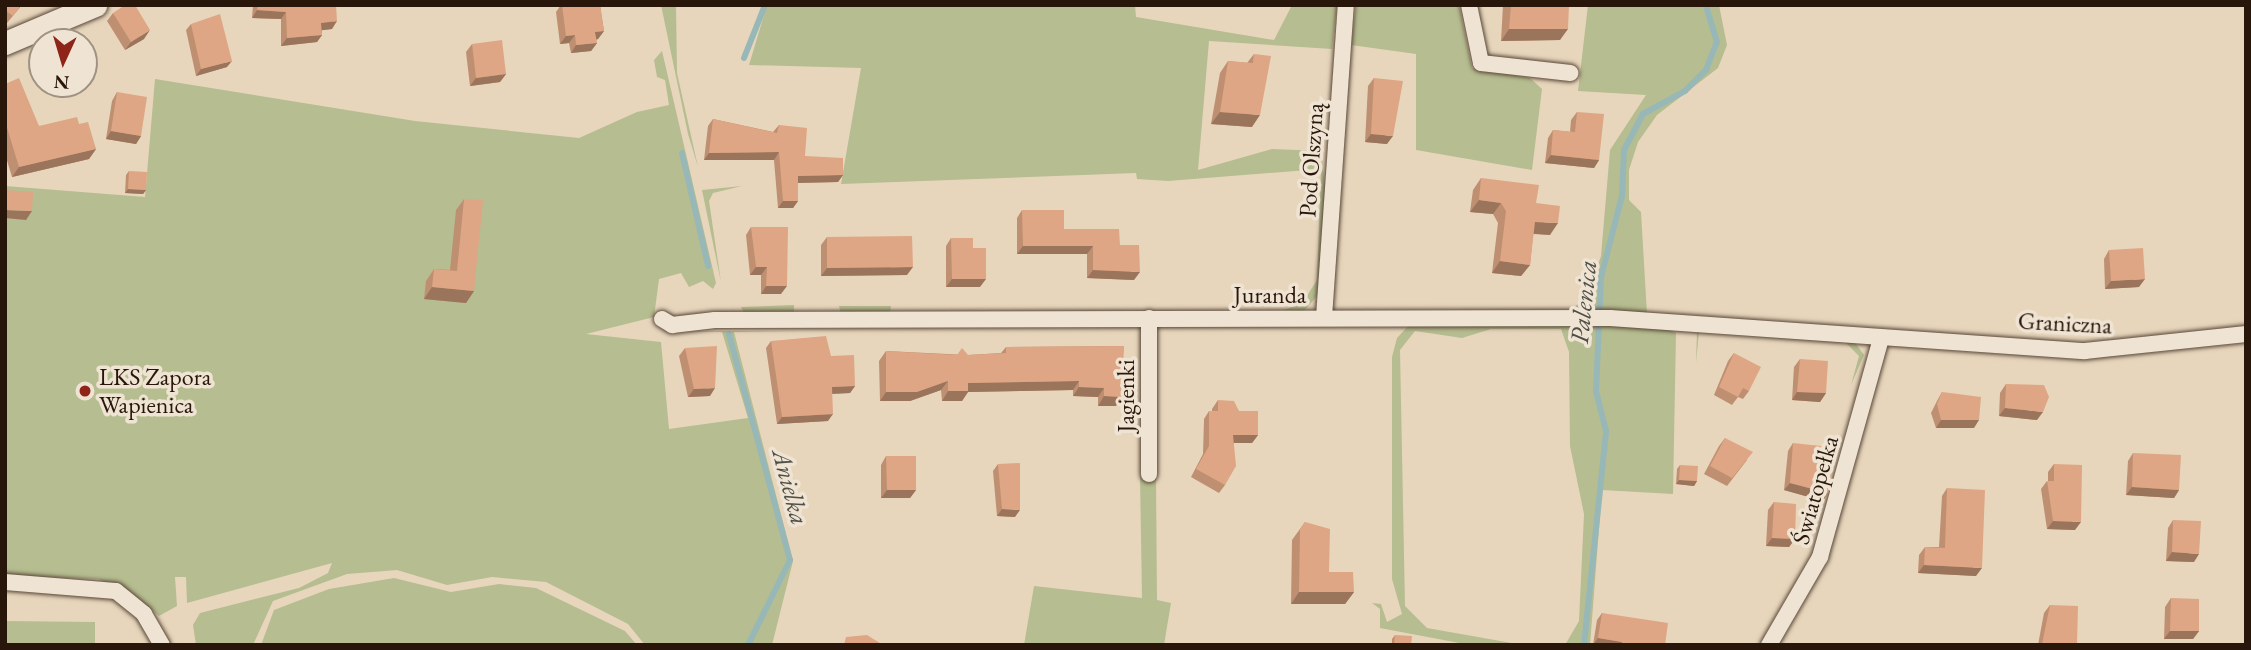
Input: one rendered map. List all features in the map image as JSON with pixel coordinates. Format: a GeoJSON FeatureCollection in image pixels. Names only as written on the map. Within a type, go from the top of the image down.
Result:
{"type":"FeatureCollection","features":[{"type":"Feature","properties":{"kind":"street"},"geometry":{"type":"LineString","coordinates":[[5,43],[95,5]]}},
{"type":"Feature","properties":{"kind":"street","name":"Pod Olszyną"},"geometry":{"type":"LineString","coordinates":[[1324,317],[1346,5]]}},
{"type":"Feature","properties":{"kind":"street"},"geometry":{"type":"LineString","coordinates":[[1469,5],[1480,63],[1570,73]]}},
{"type":"Feature","properties":{"kind":"street","name":"Juranda"},"geometry":{"type":"LineString","coordinates":[[662,319],[672,325],[1149,318],[1610,318],[1881,338]]}},
{"type":"Feature","properties":{"kind":"street","name":"Jagienki"},"geometry":{"type":"LineString","coordinates":[[1149,318],[1149,474]]}},
{"type":"Feature","properties":{"kind":"street","name":"Graniczna"},"geometry":{"type":"LineString","coordinates":[[1881,338],[2085,351],[2246,334]]}},
{"type":"Feature","properties":{"kind":"street","name":"Światopełka"},"geometry":{"type":"LineString","coordinates":[[1769,645],[1820,557],[1881,338]]}},
{"type":"Feature","properties":{"kind":"street"},"geometry":{"type":"LineString","coordinates":[[5,582],[116,591],[144,614],[162,645]]}},
{"type":"Feature","properties":{"kind":"green space"},"geometry":{"type":"Polygon","coordinates":[[[661,5],[676,5],[677,73],[698,167],[688,134],[661,5]]]}},
{"type":"Feature","properties":{"kind":"green space"},"geometry":{"type":"Polygon","coordinates":[[[767,5],[1135,5],[1136,17],[1274,40],[1292,5],[1337,5],[1332,49],[1209,41],[1198,170],[1272,149],[1321,151],[1326,195],[1318,295],[1304,311],[1280,312],[1303,302],[1317,280],[1321,169],[1168,181],[1137,179],[1136,173],[841,184],[861,68],[749,65],[767,5]]]}},
{"type":"Feature","properties":{"kind":"green space"},"geometry":{"type":"Polygon","coordinates":[[[1356,5],[1459,5],[1472,68],[1530,78],[1542,89],[1532,170],[1416,150],[1416,54],[1351,45],[1356,5]]]}},
{"type":"Feature","properties":{"kind":"green space"},"geometry":{"type":"Polygon","coordinates":[[[1588,5],[1719,5],[1727,45],[1718,68],[1657,115],[1638,142],[1629,170],[1629,200],[1641,212],[1647,314],[1571,312],[1590,289],[1601,256],[1610,150],[1646,95],[1578,91],[1588,5]]]}},
{"type":"Feature","properties":{"kind":"green space"},"geometry":{"type":"Polygon","coordinates":[[[662,51],[716,283],[713,289],[703,281],[689,287],[681,273],[659,279],[654,317],[586,334],[661,342],[669,429],[748,418],[722,332],[681,331],[798,331],[734,332],[793,561],[772,645],[645,645],[628,624],[546,582],[492,577],[447,585],[397,570],[347,574],[273,601],[253,645],[196,645],[193,625],[200,613],[299,588],[328,573],[332,563],[187,603],[186,577],[175,577],[177,606],[159,616],[131,592],[98,579],[5,576],[5,186],[145,197],[155,79],[415,121],[579,138],[637,112],[669,105],[665,80],[657,77],[654,60],[662,51]]]}},
{"type":"Feature","properties":{"kind":"green space"},"geometry":{"type":"Polygon","coordinates":[[[742,186],[713,193],[709,201],[721,282],[702,190],[742,186]]]}},
{"type":"Feature","properties":{"kind":"green space"},"geometry":{"type":"Polygon","coordinates":[[[794,305],[794,314],[745,315],[741,307],[794,305]]]}},
{"type":"Feature","properties":{"kind":"green space"},"geometry":{"type":"Polygon","coordinates":[[[839,306],[891,306],[890,313],[841,314],[839,306]]]}},
{"type":"Feature","properties":{"kind":"green space"},"geometry":{"type":"Polygon","coordinates":[[[1410,324],[1659,324],[1676,333],[1673,494],[1602,490],[1590,645],[1565,645],[1579,621],[1584,514],[1570,446],[1569,352],[1561,329],[1491,329],[1462,338],[1415,331],[1400,350],[1405,606],[1427,628],[1523,645],[1470,645],[1380,628],[1380,609],[1372,603],[1381,604],[1387,622],[1402,614],[1392,579],[1392,357],[1397,338],[1410,324]]]}},
{"type":"Feature","properties":{"kind":"green space"},"geometry":{"type":"Polygon","coordinates":[[[1697,330],[1853,340],[1864,355],[1851,385],[1859,356],[1846,343],[1699,332],[1696,363],[1697,330]]]}},
{"type":"Feature","properties":{"kind":"green space"},"geometry":{"type":"Polygon","coordinates":[[[1140,476],[1156,476],[1157,600],[1171,603],[1164,645],[1024,645],[1034,586],[1142,598],[1140,476]]]}},
{"type":"Feature","properties":{"kind":"green space"},"geometry":{"type":"Polygon","coordinates":[[[394,578],[451,592],[499,584],[536,588],[625,631],[637,645],[261,645],[274,610],[329,589],[394,578]]]}},
{"type":"Feature","properties":{"kind":"green space"},"geometry":{"type":"Polygon","coordinates":[[[5,621],[95,622],[95,645],[5,645],[5,621]]]}},
{"type":"Feature","properties":{"kind":"building"},"geometry":{"type":"Polygon","coordinates":[[[5,5],[21,5],[13,16],[5,12],[5,5]]]}},
{"type":"Feature","properties":{"kind":"building"},"geometry":{"type":"Polygon","coordinates":[[[125,5],[135,5],[150,30],[131,42],[113,13],[125,5]]]}},
{"type":"Feature","properties":{"kind":"building"},"geometry":{"type":"Polygon","coordinates":[[[258,5],[336,5],[337,21],[321,23],[322,35],[287,38],[286,12],[257,10],[258,5]]]}},
{"type":"Feature","properties":{"kind":"building"},"geometry":{"type":"Polygon","coordinates":[[[562,5],[600,5],[604,31],[595,32],[597,43],[576,45],[575,35],[566,36],[562,5]]]}},
{"type":"Feature","properties":{"kind":"building"},"geometry":{"type":"Polygon","coordinates":[[[1511,5],[1569,5],[1568,29],[1509,29],[1511,5]]]}},
{"type":"Feature","properties":{"kind":"building"},"geometry":{"type":"Polygon","coordinates":[[[220,14],[232,61],[201,69],[191,24],[220,14]]]}},
{"type":"Feature","properties":{"kind":"building"},"geometry":{"type":"Polygon","coordinates":[[[502,40],[506,74],[476,78],[472,44],[502,40]]]}},
{"type":"Feature","properties":{"kind":"building"},"geometry":{"type":"Polygon","coordinates":[[[1254,54],[1271,56],[1260,115],[1220,112],[1228,61],[1253,63],[1254,54]]]}},
{"type":"Feature","properties":{"kind":"building"},"geometry":{"type":"Polygon","coordinates":[[[19,78],[39,126],[77,117],[79,124],[88,122],[96,149],[19,167],[5,121],[5,84],[19,78]]]}},
{"type":"Feature","properties":{"kind":"building"},"geometry":{"type":"Polygon","coordinates":[[[1374,78],[1403,81],[1393,136],[1371,134],[1374,78]]]}},
{"type":"Feature","properties":{"kind":"building"},"geometry":{"type":"Polygon","coordinates":[[[117,92],[147,97],[141,136],[111,131],[117,92]]]}},
{"type":"Feature","properties":{"kind":"building"},"geometry":{"type":"Polygon","coordinates":[[[1577,112],[1604,114],[1599,160],[1551,155],[1553,130],[1575,132],[1577,112]]]}},
{"type":"Feature","properties":{"kind":"building"},"geometry":{"type":"Polygon","coordinates":[[[713,119],[777,133],[779,125],[807,128],[805,156],[843,158],[843,175],[798,176],[798,201],[783,201],[779,152],[709,153],[713,119]]]}},
{"type":"Feature","properties":{"kind":"building"},"geometry":{"type":"Polygon","coordinates":[[[129,171],[147,172],[146,190],[128,189],[129,171]]]}},
{"type":"Feature","properties":{"kind":"building"},"geometry":{"type":"Polygon","coordinates":[[[1481,178],[1539,185],[1536,203],[1560,206],[1558,223],[1535,222],[1530,265],[1500,261],[1506,211],[1501,203],[1479,200],[1481,178]]]}},
{"type":"Feature","properties":{"kind":"building"},"geometry":{"type":"Polygon","coordinates":[[[5,190],[33,192],[32,211],[5,210],[5,190]]]}},
{"type":"Feature","properties":{"kind":"building"},"geometry":{"type":"Polygon","coordinates":[[[464,199],[483,200],[474,291],[432,287],[434,269],[457,271],[464,199]]]}},
{"type":"Feature","properties":{"kind":"building"},"geometry":{"type":"Polygon","coordinates":[[[1022,210],[1064,210],[1064,229],[1119,229],[1120,245],[1139,245],[1140,272],[1093,270],[1093,246],[1023,246],[1022,210]]]}},
{"type":"Feature","properties":{"kind":"building"},"geometry":{"type":"Polygon","coordinates":[[[751,227],[788,227],[787,286],[766,286],[767,267],[756,267],[751,227]]]}},
{"type":"Feature","properties":{"kind":"building"},"geometry":{"type":"Polygon","coordinates":[[[912,236],[913,267],[827,268],[827,237],[912,236]]]}},
{"type":"Feature","properties":{"kind":"building"},"geometry":{"type":"Polygon","coordinates":[[[951,238],[973,238],[973,248],[986,248],[986,279],[952,279],[951,238]]]}},
{"type":"Feature","properties":{"kind":"building"},"geometry":{"type":"Polygon","coordinates":[[[2143,248],[2145,279],[2111,281],[2109,250],[2143,248]]]}},
{"type":"Feature","properties":{"kind":"building"},"geometry":{"type":"Polygon","coordinates":[[[826,336],[831,356],[854,355],[855,386],[832,387],[833,414],[782,417],[771,341],[826,336]]]}},
{"type":"Feature","properties":{"kind":"building"},"geometry":{"type":"Polygon","coordinates":[[[717,346],[715,388],[694,389],[685,348],[717,346]]]}},
{"type":"Feature","properties":{"kind":"building"},"geometry":{"type":"Polygon","coordinates":[[[1124,346],[1122,397],[1104,396],[1104,388],[1079,387],[1079,381],[968,383],[968,391],[948,391],[948,381],[917,392],[886,392],[886,351],[957,355],[962,348],[968,355],[1006,353],[1006,347],[1124,346]]]}},
{"type":"Feature","properties":{"kind":"building"},"geometry":{"type":"Polygon","coordinates":[[[1734,353],[1761,367],[1749,391],[1743,388],[1738,397],[1719,387],[1734,353]]]}},
{"type":"Feature","properties":{"kind":"building"},"geometry":{"type":"Polygon","coordinates":[[[1800,359],[1828,361],[1826,393],[1797,392],[1800,359]]]}},
{"type":"Feature","properties":{"kind":"building"},"geometry":{"type":"Polygon","coordinates":[[[2006,384],[2044,385],[2049,397],[2043,412],[2005,408],[2006,384]]]}},
{"type":"Feature","properties":{"kind":"building"},"geometry":{"type":"Polygon","coordinates":[[[1942,392],[1981,397],[1979,420],[1941,420],[1937,404],[1942,392]]]}},
{"type":"Feature","properties":{"kind":"building"},"geometry":{"type":"Polygon","coordinates":[[[1218,400],[1234,401],[1239,411],[1258,411],[1258,435],[1233,435],[1236,466],[1225,485],[1196,469],[1209,446],[1209,411],[1218,411],[1218,400]]]}},
{"type":"Feature","properties":{"kind":"building"},"geometry":{"type":"Polygon","coordinates":[[[1725,438],[1753,452],[1732,478],[1710,466],[1725,438]]]}},
{"type":"Feature","properties":{"kind":"building"},"geometry":{"type":"Polygon","coordinates":[[[1793,443],[1821,446],[1819,473],[1832,477],[1828,493],[1790,483],[1793,443]]]}},
{"type":"Feature","properties":{"kind":"building"},"geometry":{"type":"Polygon","coordinates":[[[2133,453],[2181,455],[2179,490],[2132,487],[2133,453]]]}},
{"type":"Feature","properties":{"kind":"building"},"geometry":{"type":"Polygon","coordinates":[[[886,456],[916,456],[916,490],[887,490],[886,456]]]}},
{"type":"Feature","properties":{"kind":"building"},"geometry":{"type":"Polygon","coordinates":[[[1020,463],[1020,510],[1002,509],[998,464],[1020,463]]]}},
{"type":"Feature","properties":{"kind":"building"},"geometry":{"type":"Polygon","coordinates":[[[2054,464],[2082,465],[2081,522],[2053,521],[2047,481],[2054,481],[2054,464]]]}},
{"type":"Feature","properties":{"kind":"building"},"geometry":{"type":"Polygon","coordinates":[[[1680,465],[1698,466],[1697,481],[1679,480],[1680,465]]]}},
{"type":"Feature","properties":{"kind":"building"},"geometry":{"type":"Polygon","coordinates":[[[1947,488],[1985,490],[1982,568],[1924,565],[1925,547],[1945,548],[1947,488]]]}},
{"type":"Feature","properties":{"kind":"building"},"geometry":{"type":"Polygon","coordinates":[[[1774,502],[1796,504],[1795,539],[1772,538],[1774,502]]]}},
{"type":"Feature","properties":{"kind":"building"},"geometry":{"type":"Polygon","coordinates":[[[2173,520],[2201,521],[2199,554],[2172,552],[2173,520]]]}},
{"type":"Feature","properties":{"kind":"building"},"geometry":{"type":"Polygon","coordinates":[[[1305,522],[1330,529],[1329,572],[1353,572],[1354,592],[1299,592],[1300,529],[1305,522]]]}},
{"type":"Feature","properties":{"kind":"building"},"geometry":{"type":"Polygon","coordinates":[[[2171,598],[2199,599],[2199,631],[2170,631],[2171,598]]]}},
{"type":"Feature","properties":{"kind":"building"},"geometry":{"type":"Polygon","coordinates":[[[2050,605],[2078,606],[2077,645],[2042,644],[2050,605]]]}},
{"type":"Feature","properties":{"kind":"building"},"geometry":{"type":"Polygon","coordinates":[[[1602,613],[1668,623],[1665,645],[1622,645],[1622,642],[1598,638],[1602,613]]]}},
{"type":"Feature","properties":{"kind":"building"},"geometry":{"type":"Polygon","coordinates":[[[867,635],[883,645],[844,645],[846,637],[867,635]]]}},
{"type":"Feature","properties":{"kind":"building"},"geometry":{"type":"Polygon","coordinates":[[[1395,635],[1412,636],[1411,645],[1394,645],[1395,635]]]}},
{"type":"Feature","properties":{"kind":"waterway","name":"Anielka"},"geometry":{"type":"LineString","coordinates":[[744,58],[765,5]]}},
{"type":"Feature","properties":{"kind":"waterway","name":"Palenica"},"geometry":{"type":"LineString","coordinates":[[1584,645],[1606,431],[1596,391],[1601,277],[1622,196],[1624,150],[1643,114],[1685,91],[1706,70],[1717,42],[1706,5]]}},
{"type":"Feature","properties":{"kind":"waterway","name":"Anielka"},"geometry":{"type":"LineString","coordinates":[[682,153],[708,266]]}},
{"type":"Feature","properties":{"kind":"waterway","name":"Anielka"},"geometry":{"type":"LineString","coordinates":[[729,334],[790,560],[748,645]]}},
{"type":"Feature","properties":{"kind":"place","name":"LKS Zapora Wapienica"},"geometry":{"type":"Point","coordinates":[85,391]}}]}
